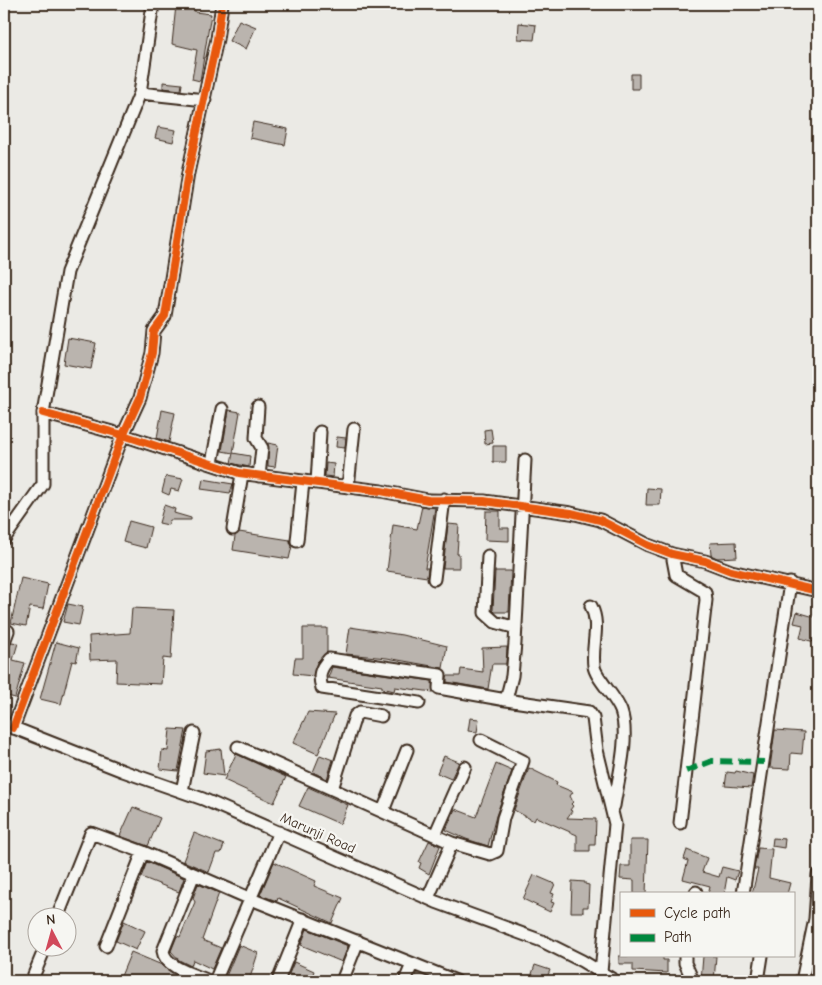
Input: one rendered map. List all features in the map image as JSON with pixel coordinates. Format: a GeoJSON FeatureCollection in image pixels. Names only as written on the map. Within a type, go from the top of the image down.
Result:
{"type":"FeatureCollection","features":[{"type":"Feature","properties":{"kind":"street"},"geometry":{"type":"LineString","coordinates":[[4,539],[44,484],[43,413],[67,272],[140,93],[153,4]]}},
{"type":"Feature","properties":{"kind":"street"},"geometry":{"type":"LineString","coordinates":[[6,726],[123,435],[140,398],[152,354],[154,331],[164,316],[188,174],[205,100],[222,4]]}},
{"type":"Feature","properties":{"kind":"street"},"geometry":{"type":"LineString","coordinates":[[140,93],[205,100]]}},
{"type":"Feature","properties":{"kind":"street"},"geometry":{"type":"LineString","coordinates":[[258,407],[256,438],[262,448],[259,476]]}},
{"type":"Feature","properties":{"kind":"street"},"geometry":{"type":"LineString","coordinates":[[212,463],[222,409]]}},
{"type":"Feature","properties":{"kind":"street"},"geometry":{"type":"LineString","coordinates":[[43,413],[123,435],[242,474],[348,487],[428,500],[444,499],[524,505],[571,513],[600,520],[648,545],[672,554],[705,561],[731,571],[818,590]]}},
{"type":"Feature","properties":{"kind":"street"},"geometry":{"type":"LineString","coordinates":[[348,487],[354,429]]}},
{"type":"Feature","properties":{"kind":"street"},"geometry":{"type":"LineString","coordinates":[[317,484],[320,432]]}},
{"type":"Feature","properties":{"kind":"street"},"geometry":{"type":"LineString","coordinates":[[506,700],[512,676],[516,628],[525,460]]}},
{"type":"Feature","properties":{"kind":"street"},"geometry":{"type":"LineString","coordinates":[[233,529],[242,474]]}},
{"type":"Feature","properties":{"kind":"street"},"geometry":{"type":"LineString","coordinates":[[297,541],[303,482]]}},
{"type":"Feature","properties":{"kind":"street"},"geometry":{"type":"LineString","coordinates":[[434,578],[444,499]]}},
{"type":"Feature","properties":{"kind":"street"},"geometry":{"type":"LineString","coordinates":[[672,554],[676,575],[705,592],[706,600],[680,823]]}},
{"type":"Feature","properties":{"kind":"street"},"geometry":{"type":"LineString","coordinates":[[488,556],[485,613],[495,622],[516,628]]}},
{"type":"Feature","properties":{"kind":"street"},"geometry":{"type":"LineString","coordinates":[[743,892],[790,583]]}},
{"type":"Feature","properties":{"kind":"street"},"geometry":{"type":"LineString","coordinates":[[591,606],[596,617],[594,668],[599,678],[613,694],[619,707],[625,735],[613,813]]}},
{"type":"Feature","properties":{"kind":"street"},"geometry":{"type":"LineString","coordinates":[[419,703],[322,688],[319,680],[320,669],[329,659],[440,675],[439,688],[590,712],[593,718],[597,750],[615,824],[601,972]]}},
{"type":"Feature","properties":{"kind":"street"},"geometry":{"type":"LineString","coordinates":[[332,789],[355,716],[360,712],[381,716]]}},
{"type":"Feature","properties":{"kind":"street","name":"Marunji Road"},"geometry":{"type":"LineString","coordinates":[[6,726],[123,772],[182,791],[428,898],[542,941],[616,981]]}},
{"type":"Feature","properties":{"kind":"street"},"geometry":{"type":"LineString","coordinates":[[182,791],[194,734]]}},
{"type":"Feature","properties":{"kind":"street"},"geometry":{"type":"LineString","coordinates":[[238,747],[435,835],[494,854],[523,761],[481,740]]}},
{"type":"Feature","properties":{"kind":"street"},"geometry":{"type":"LineString","coordinates":[[382,811],[407,750]]}},
{"type":"Feature","properties":{"kind":"street"},"geometry":{"type":"LineString","coordinates":[[435,835],[465,767]]}},
{"type":"Feature","properties":{"kind":"street"},"geometry":{"type":"LineString","coordinates":[[215,981],[279,832]]}},
{"type":"Feature","properties":{"kind":"street"},"geometry":{"type":"LineString","coordinates":[[61,908],[91,833],[143,852],[251,899],[456,981]]}},
{"type":"Feature","properties":{"kind":"street"},"geometry":{"type":"LineString","coordinates":[[428,898],[452,842]]}},
{"type":"Feature","properties":{"kind":"street"},"geometry":{"type":"LineString","coordinates":[[106,946],[143,852]]}},
{"type":"Feature","properties":{"kind":"street"},"geometry":{"type":"LineString","coordinates":[[194,874],[163,951],[169,963],[209,981]]}},
{"type":"Feature","properties":{"kind":"street"},"geometry":{"type":"LineString","coordinates":[[802,981],[815,920],[818,876]]}},
{"type":"Feature","properties":{"kind":"street"},"geometry":{"type":"LineString","coordinates":[[278,981],[303,919]]}},
{"type":"Feature","properties":{"kind":"street"},"geometry":{"type":"LineString","coordinates":[[342,981],[358,941]]}},
{"type":"Feature","properties":{"kind":"street"},"geometry":{"type":"LineString","coordinates":[[33,977],[41,958]]}},
{"type":"Feature","properties":{"kind":"street"},"geometry":{"type":"LineString","coordinates":[[685,958],[685,963],[693,981]]}},
{"type":"Feature","properties":{"kind":"street"},"geometry":{"type":"LineString","coordinates":[[758,981],[762,958]]}},
{"type":"Feature","properties":{"kind":"street"},"geometry":{"type":"LineString","coordinates":[[405,981],[412,964]]}},
{"type":"Feature","properties":{"kind":"building"},"geometry":{"type":"Polygon","coordinates":[[[176,5],[195,6],[195,12],[211,14],[200,81],[192,79],[197,50],[172,44],[176,5]]]}},
{"type":"Feature","properties":{"kind":"building"},"geometry":{"type":"Polygon","coordinates":[[[239,20],[256,27],[246,49],[229,41],[239,20]]]}},
{"type":"Feature","properties":{"kind":"building"},"geometry":{"type":"Polygon","coordinates":[[[519,23],[536,25],[534,40],[518,39],[519,23]]]}},
{"type":"Feature","properties":{"kind":"building"},"geometry":{"type":"Polygon","coordinates":[[[631,74],[639,74],[639,89],[631,89],[631,74]]]}},
{"type":"Feature","properties":{"kind":"building"},"geometry":{"type":"Polygon","coordinates":[[[163,82],[182,84],[181,90],[163,88],[163,82]]]}},
{"type":"Feature","properties":{"kind":"building"},"geometry":{"type":"Polygon","coordinates":[[[253,122],[288,129],[285,145],[250,138],[253,122]]]}},
{"type":"Feature","properties":{"kind":"building"},"geometry":{"type":"Polygon","coordinates":[[[158,127],[176,130],[173,142],[155,138],[158,127]]]}},
{"type":"Feature","properties":{"kind":"building"},"geometry":{"type":"Polygon","coordinates":[[[68,338],[96,343],[91,369],[64,364],[68,338]]]}},
{"type":"Feature","properties":{"kind":"building"},"geometry":{"type":"Polygon","coordinates":[[[162,410],[175,413],[169,442],[157,438],[162,410]]]}},
{"type":"Feature","properties":{"kind":"building"},"geometry":{"type":"Polygon","coordinates":[[[229,410],[240,412],[233,453],[222,451],[229,410]]]}},
{"type":"Feature","properties":{"kind":"building"},"geometry":{"type":"Polygon","coordinates":[[[491,429],[493,443],[485,444],[484,430],[491,429]]]}},
{"type":"Feature","properties":{"kind":"building"},"geometry":{"type":"Polygon","coordinates":[[[337,437],[346,438],[345,448],[336,447],[337,437]]]}},
{"type":"Feature","properties":{"kind":"building"},"geometry":{"type":"Polygon","coordinates":[[[268,443],[278,445],[275,467],[268,466],[268,443]]]}},
{"type":"Feature","properties":{"kind":"building"},"geometry":{"type":"Polygon","coordinates":[[[493,446],[506,446],[506,462],[493,462],[493,446]]]}},
{"type":"Feature","properties":{"kind":"building"},"geometry":{"type":"Polygon","coordinates":[[[233,453],[250,456],[249,467],[231,463],[233,453]]]}},
{"type":"Feature","properties":{"kind":"building"},"geometry":{"type":"Polygon","coordinates":[[[326,463],[334,464],[333,477],[325,476],[326,463]]]}},
{"type":"Feature","properties":{"kind":"building"},"geometry":{"type":"Polygon","coordinates":[[[166,476],[183,479],[179,491],[171,489],[169,495],[162,492],[166,476]]]}},
{"type":"Feature","properties":{"kind":"building"},"geometry":{"type":"Polygon","coordinates":[[[203,479],[233,484],[230,493],[201,489],[203,479]]]}},
{"type":"Feature","properties":{"kind":"building"},"geometry":{"type":"Polygon","coordinates":[[[647,488],[661,489],[660,505],[646,505],[647,488]]]}},
{"type":"Feature","properties":{"kind":"building"},"geometry":{"type":"Polygon","coordinates":[[[164,505],[175,509],[174,513],[191,518],[191,520],[170,520],[168,525],[159,523],[164,505]]]}},
{"type":"Feature","properties":{"kind":"building"},"geometry":{"type":"Polygon","coordinates":[[[422,506],[435,508],[425,568],[428,568],[427,577],[387,571],[393,525],[417,529],[422,506]]]}},
{"type":"Feature","properties":{"kind":"building"},"geometry":{"type":"Polygon","coordinates":[[[486,511],[500,511],[500,528],[509,528],[509,541],[485,540],[486,511]]]}},
{"type":"Feature","properties":{"kind":"building"},"geometry":{"type":"Polygon","coordinates":[[[129,521],[151,527],[146,548],[123,542],[129,521]]]}},
{"type":"Feature","properties":{"kind":"building"},"geometry":{"type":"Polygon","coordinates":[[[448,524],[459,525],[457,554],[459,554],[459,568],[443,568],[448,524]]]}},
{"type":"Feature","properties":{"kind":"building"},"geometry":{"type":"Polygon","coordinates":[[[239,532],[290,540],[292,546],[289,559],[233,550],[235,536],[239,532]]]}},
{"type":"Feature","properties":{"kind":"building"},"geometry":{"type":"Polygon","coordinates":[[[736,542],[737,557],[717,558],[711,555],[710,543],[736,542]]]}},
{"type":"Feature","properties":{"kind":"building"},"geometry":{"type":"Polygon","coordinates":[[[495,571],[511,571],[509,612],[495,612],[493,610],[495,571]]]}},
{"type":"Feature","properties":{"kind":"building"},"geometry":{"type":"Polygon","coordinates":[[[21,578],[48,584],[43,609],[30,607],[26,626],[11,623],[21,578]]]}},
{"type":"Feature","properties":{"kind":"building"},"geometry":{"type":"Polygon","coordinates":[[[68,604],[83,607],[79,625],[63,622],[68,604]]]}},
{"type":"Feature","properties":{"kind":"building"},"geometry":{"type":"Polygon","coordinates":[[[132,608],[174,610],[171,659],[163,658],[161,684],[116,682],[117,659],[90,660],[89,636],[130,633],[132,608]]]}},
{"type":"Feature","properties":{"kind":"building"},"geometry":{"type":"Polygon","coordinates":[[[797,612],[818,618],[818,643],[800,638],[803,625],[794,623],[797,612]]]}},
{"type":"Feature","properties":{"kind":"building"},"geometry":{"type":"Polygon","coordinates":[[[350,627],[402,635],[447,646],[443,668],[387,658],[346,654],[350,627]]]}},
{"type":"Feature","properties":{"kind":"building"},"geometry":{"type":"Polygon","coordinates":[[[303,628],[327,628],[327,652],[317,662],[313,676],[293,674],[295,658],[303,658],[303,628]]]}},
{"type":"Feature","properties":{"kind":"building"},"geometry":{"type":"Polygon","coordinates":[[[12,642],[18,643],[13,660],[25,663],[15,698],[4,695],[4,649],[9,647],[12,642]]]}},
{"type":"Feature","properties":{"kind":"building"},"geometry":{"type":"Polygon","coordinates":[[[56,642],[79,648],[76,662],[72,661],[61,704],[40,699],[56,642]]]}},
{"type":"Feature","properties":{"kind":"building"},"geometry":{"type":"Polygon","coordinates":[[[507,647],[506,664],[492,664],[488,689],[447,682],[447,676],[460,676],[461,669],[483,672],[482,648],[507,647]]]}},
{"type":"Feature","properties":{"kind":"building"},"geometry":{"type":"Polygon","coordinates":[[[332,667],[432,681],[433,692],[395,687],[394,691],[382,688],[382,686],[328,678],[332,667]]]}},
{"type":"Feature","properties":{"kind":"building"},"geometry":{"type":"Polygon","coordinates":[[[308,712],[335,714],[318,754],[293,743],[308,712]]]}},
{"type":"Feature","properties":{"kind":"building"},"geometry":{"type":"Polygon","coordinates":[[[470,718],[479,719],[477,732],[468,731],[470,718]]]}},
{"type":"Feature","properties":{"kind":"building"},"geometry":{"type":"Polygon","coordinates":[[[170,729],[186,730],[178,771],[160,769],[162,750],[168,751],[170,729]]]}},
{"type":"Feature","properties":{"kind":"building"},"geometry":{"type":"Polygon","coordinates":[[[775,730],[804,732],[802,754],[791,753],[790,769],[770,768],[775,730]]]}},
{"type":"Feature","properties":{"kind":"building"},"geometry":{"type":"Polygon","coordinates":[[[221,749],[224,776],[203,773],[206,751],[221,749]]]}},
{"type":"Feature","properties":{"kind":"building"},"geometry":{"type":"Polygon","coordinates":[[[236,754],[286,777],[274,803],[224,780],[236,754]]]}},
{"type":"Feature","properties":{"kind":"building"},"geometry":{"type":"Polygon","coordinates":[[[320,755],[333,760],[327,779],[313,772],[320,755]]]}},
{"type":"Feature","properties":{"kind":"building"},"geometry":{"type":"Polygon","coordinates":[[[444,756],[459,762],[451,779],[437,773],[444,756]]]}},
{"type":"Feature","properties":{"kind":"building"},"geometry":{"type":"Polygon","coordinates":[[[496,764],[512,771],[496,816],[488,846],[446,830],[455,809],[476,817],[496,764]]]}},
{"type":"Feature","properties":{"kind":"building"},"geometry":{"type":"Polygon","coordinates":[[[529,768],[557,782],[556,785],[573,792],[570,796],[573,802],[570,810],[572,811],[567,818],[596,819],[595,845],[590,845],[590,851],[577,851],[577,835],[536,817],[534,821],[514,810],[529,768]]]}},
{"type":"Feature","properties":{"kind":"building"},"geometry":{"type":"Polygon","coordinates":[[[736,771],[753,775],[751,788],[725,786],[727,772],[735,773],[736,771]]]}},
{"type":"Feature","properties":{"kind":"building"},"geometry":{"type":"Polygon","coordinates":[[[308,787],[348,805],[340,824],[299,806],[308,787]]]}},
{"type":"Feature","properties":{"kind":"building"},"geometry":{"type":"Polygon","coordinates":[[[133,807],[160,818],[148,846],[120,836],[133,807]]]}},
{"type":"Feature","properties":{"kind":"building"},"geometry":{"type":"Polygon","coordinates":[[[194,833],[224,845],[221,853],[216,853],[209,872],[183,861],[194,833]]]}},
{"type":"Feature","properties":{"kind":"building"},"geometry":{"type":"Polygon","coordinates":[[[773,838],[785,839],[784,848],[772,846],[773,838]]]}},
{"type":"Feature","properties":{"kind":"building"},"geometry":{"type":"Polygon","coordinates":[[[630,840],[648,840],[646,892],[634,892],[634,880],[620,879],[621,866],[630,866],[630,840]]]}},
{"type":"Feature","properties":{"kind":"building"},"geometry":{"type":"Polygon","coordinates":[[[429,841],[440,846],[429,874],[419,868],[421,863],[419,862],[429,841]]]}},
{"type":"Feature","properties":{"kind":"building"},"geometry":{"type":"Polygon","coordinates":[[[758,848],[772,849],[769,878],[790,883],[788,892],[752,892],[758,869],[754,869],[758,848]]]}},
{"type":"Feature","properties":{"kind":"building"},"geometry":{"type":"Polygon","coordinates":[[[687,850],[707,858],[702,872],[719,877],[722,867],[738,871],[735,880],[727,877],[724,892],[708,892],[710,886],[683,879],[688,861],[684,859],[687,850]]]}},
{"type":"Feature","properties":{"kind":"building"},"geometry":{"type":"Polygon","coordinates":[[[147,862],[184,878],[179,892],[141,877],[147,862]]]}},
{"type":"Feature","properties":{"kind":"building"},"geometry":{"type":"Polygon","coordinates":[[[274,862],[316,881],[314,886],[343,898],[332,923],[278,898],[277,901],[260,895],[274,862]]]}},
{"type":"Feature","properties":{"kind":"building"},"geometry":{"type":"Polygon","coordinates":[[[534,875],[555,884],[551,893],[554,894],[551,902],[554,903],[550,912],[523,899],[534,875]]]}},
{"type":"Feature","properties":{"kind":"building"},"geometry":{"type":"Polygon","coordinates":[[[572,881],[585,882],[585,884],[589,885],[588,907],[583,907],[583,912],[571,912],[572,881]]]}},
{"type":"Feature","properties":{"kind":"building"},"geometry":{"type":"Polygon","coordinates":[[[198,884],[219,893],[202,940],[221,948],[212,969],[193,960],[191,966],[179,960],[171,951],[177,936],[180,937],[195,902],[193,898],[198,884]]]}},
{"type":"Feature","properties":{"kind":"building"},"geometry":{"type":"Polygon","coordinates":[[[124,921],[145,931],[136,950],[116,941],[124,921]]]}},
{"type":"Feature","properties":{"kind":"building"},"geometry":{"type":"Polygon","coordinates":[[[307,929],[348,946],[342,962],[301,945],[307,929]]]}},
{"type":"Feature","properties":{"kind":"building"},"geometry":{"type":"Polygon","coordinates":[[[239,945],[258,953],[249,981],[224,981],[239,945]]]}},
{"type":"Feature","properties":{"kind":"building"},"geometry":{"type":"Polygon","coordinates":[[[131,952],[162,965],[185,981],[119,981],[131,952]]]}},
{"type":"Feature","properties":{"kind":"building"},"geometry":{"type":"Polygon","coordinates":[[[619,956],[620,958],[663,958],[663,960],[667,960],[667,973],[633,971],[633,964],[619,964],[619,956]]]}},
{"type":"Feature","properties":{"kind":"building"},"geometry":{"type":"Polygon","coordinates":[[[703,958],[716,958],[714,981],[701,981],[703,958]]]}},
{"type":"Feature","properties":{"kind":"building"},"geometry":{"type":"Polygon","coordinates":[[[294,962],[314,971],[310,981],[289,974],[294,962]]]}},
{"type":"Feature","properties":{"kind":"building"},"geometry":{"type":"Polygon","coordinates":[[[535,965],[550,970],[546,980],[532,974],[535,965]]]}},
{"type":"Feature","properties":{"kind":"marked path"},"geometry":{"type":"LineString","coordinates":[[686,771],[712,761],[764,762]]}},
{"type":"Feature","properties":{"kind":"cycle path"},"geometry":{"type":"LineString","coordinates":[[13,728],[123,435],[140,398],[152,353],[154,331],[165,316],[188,173],[217,39],[222,4]]}},
{"type":"Feature","properties":{"kind":"cycle path"},"geometry":{"type":"LineString","coordinates":[[43,413],[123,435],[239,473],[381,491],[428,500],[484,501],[571,513],[600,520],[648,545],[672,554],[705,561],[731,571],[818,591]]}}]}
